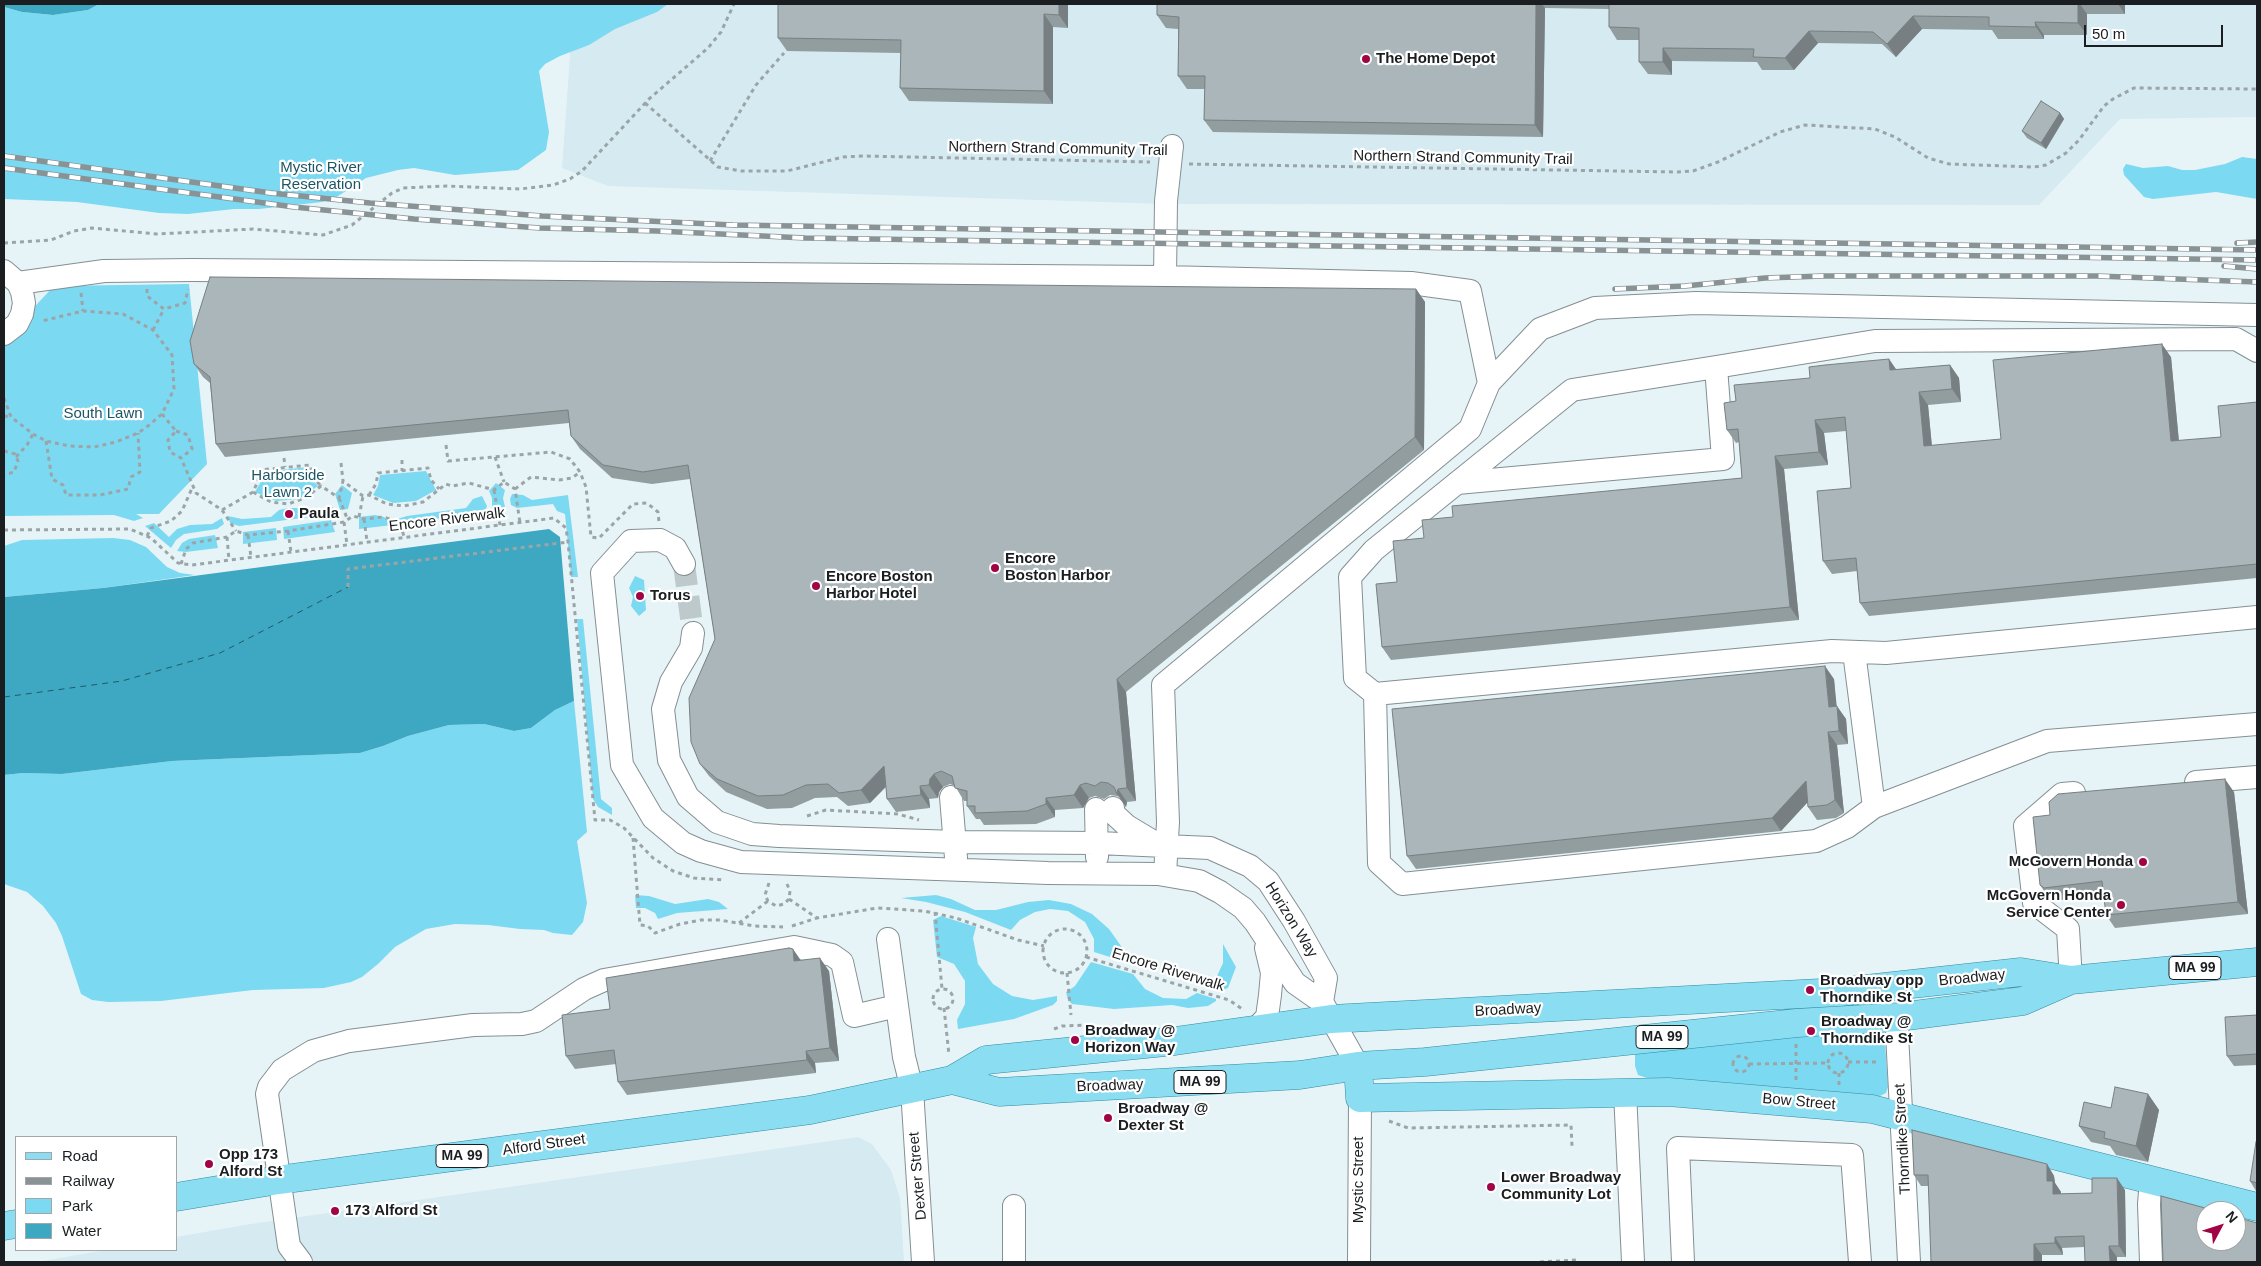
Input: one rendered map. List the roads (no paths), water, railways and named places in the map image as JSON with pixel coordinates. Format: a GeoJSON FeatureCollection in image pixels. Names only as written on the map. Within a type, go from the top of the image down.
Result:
{"type":"FeatureCollection","features":[{"type":"Feature","properties":{"kind":"main road","name":"Broadway"},"geometry":{"type":"LineString","coordinates":[[912,1089],[951,1069],[986,1060],[1175,1041],[1248,1019],[1327,1010],[1838,992],[2021,972],[2071,980],[2257,962]]}},
{"type":"Feature","properties":{"kind":"main road","name":"Broadway"},"geometry":{"type":"LineString","coordinates":[[951,1069],[999,1092],[1294,1076],[1358,1066],[1424,1062],[1797,1023],[1899,1017],[2023,1001],[2071,980]]}},
{"type":"Feature","properties":{"kind":"main road"},"geometry":{"type":"LineString","coordinates":[[1358,1066],[1360,1098]]}},
{"type":"Feature","properties":{"kind":"main road","name":"Alford Street"},"geometry":{"type":"LineString","coordinates":[[178,1197],[278,1180],[810,1110],[912,1089]]}},
{"type":"Feature","properties":{"kind":"main road","name":"Bow Street"},"geometry":{"type":"LineString","coordinates":[[1360,1098],[1626,1092],[1706,1094],[1872,1109],[1903,1115],[2257,1207]]}},
{"type":"Feature","properties":{"kind":"street"},"geometry":{"type":"LineString","coordinates":[[1165,276],[1166,201],[1171,155]]}},
{"type":"Feature","properties":{"kind":"street"},"geometry":{"type":"LineString","coordinates":[[11,277],[104,271],[192,270],[1165,276],[1411,283],[1470,292],[1489,383]]}},
{"type":"Feature","properties":{"kind":"street"},"geometry":{"type":"LineString","coordinates":[[4,334],[17,324],[22,314],[24,303],[22,292],[11,277]]}},
{"type":"Feature","properties":{"kind":"street"},"geometry":{"type":"LineString","coordinates":[[1165,875],[1163,685],[1470,429],[1489,383],[1540,329],[1595,308],[1696,303],[2257,315]]}},
{"type":"Feature","properties":{"kind":"street"},"geometry":{"type":"LineString","coordinates":[[2257,352],[2236,339],[1875,341],[1572,390],[1374,550],[1350,577],[1355,678],[1375,694],[1832,651],[1886,653],[2257,617]]}},
{"type":"Feature","properties":{"kind":"street"},"geometry":{"type":"LineString","coordinates":[[1457,483],[1723,459],[1716,367]]}},
{"type":"Feature","properties":{"kind":"street"},"geometry":{"type":"LineString","coordinates":[[684,564],[676,548],[660,540],[631,541],[602,573],[622,765],[653,818],[683,843],[701,851],[742,862],[1165,875],[1199,881],[1220,892],[1242,908],[1255,922],[1296,984],[1327,1010],[1358,1066]]}},
{"type":"Feature","properties":{"kind":"street","name":"Horizon Way"},"geometry":{"type":"LineString","coordinates":[[693,633],[691,648],[671,682],[662,710],[669,760],[688,797],[717,822],[752,834],[779,836],[956,842],[1098,843],[1210,848],[1250,866],[1268,880],[1326,978],[1327,1010]]}},
{"type":"Feature","properties":{"kind":"street"},"geometry":{"type":"LineString","coordinates":[[1854,652],[1874,806]]}},
{"type":"Feature","properties":{"kind":"street"},"geometry":{"type":"LineString","coordinates":[[1375,694],[1379,863],[1402,884],[1816,841],[1847,827],[1874,806],[2047,741],[2257,724]]}},
{"type":"Feature","properties":{"kind":"street"},"geometry":{"type":"LineString","coordinates":[[2179,784],[2257,777]]}},
{"type":"Feature","properties":{"kind":"street"},"geometry":{"type":"LineString","coordinates":[[2071,980],[2068,929],[2034,903],[2025,826],[2062,794],[2091,791]]}},
{"type":"Feature","properties":{"kind":"street"},"geometry":{"type":"LineString","coordinates":[[951,797],[956,842],[956,870]]}},
{"type":"Feature","properties":{"kind":"street"},"geometry":{"type":"LineString","coordinates":[[1096,873],[1098,843],[1104,808],[1127,826],[1164,846]]}},
{"type":"Feature","properties":{"kind":"street"},"geometry":{"type":"LineString","coordinates":[[1248,1019],[1267,1017],[1272,973],[1264,937]]}},
{"type":"Feature","properties":{"kind":"street","name":"Dexter Street"},"geometry":{"type":"LineString","coordinates":[[888,939],[904,1057],[912,1089],[923,1262]]}},
{"type":"Feature","properties":{"kind":"street"},"geometry":{"type":"LineString","coordinates":[[301,1262],[289,1246],[266,1102],[269,1087],[282,1070],[291,1063],[325,1047],[349,1041],[473,1025],[522,1024],[536,1021],[584,989],[604,980],[794,947],[832,955],[842,962],[854,1016],[897,1006]]}},
{"type":"Feature","properties":{"kind":"street","name":"Thorndike Street"},"geometry":{"type":"LineString","coordinates":[[1899,1017],[1897,1034],[1903,1115],[1909,1262]]}},
{"type":"Feature","properties":{"kind":"street"},"geometry":{"type":"LineString","coordinates":[[1626,1092],[1633,1262]]}},
{"type":"Feature","properties":{"kind":"street","name":"Mystic Street"},"geometry":{"type":"LineString","coordinates":[[1359,1262],[1360,1098]]}},
{"type":"Feature","properties":{"kind":"street"},"geometry":{"type":"LineString","coordinates":[[1683,1262],[1678,1148],[1852,1154],[1860,1262]]}},
{"type":"Feature","properties":{"kind":"street"},"geometry":{"type":"LineString","coordinates":[[2151,1180],[2149,1204],[2151,1262]]}},
{"type":"Feature","properties":{"kind":"street"},"geometry":{"type":"LineString","coordinates":[[1014,1206],[1014,1262]]}},
{"type":"Feature","properties":{"kind":"water"},"geometry":{"type":"Polygon","coordinates":[[[4,4],[99,4],[88,10],[53,15],[22,12],[4,7],[4,4]]]}},
{"type":"Feature","properties":{"kind":"water"},"geometry":{"type":"Polygon","coordinates":[[[549,529],[560,537],[574,701],[555,710],[531,728],[514,731],[484,724],[449,725],[408,736],[360,753],[172,761],[62,774],[23,773],[4,775],[4,597],[103,588],[549,529]]]}},
{"type":"Feature","properties":{"kind":"tunnel"},"geometry":{"type":"LineString","coordinates":[[684,564],[693,633]]}},
{"type":"Feature","properties":{"kind":"railway"},"geometry":{"type":"LineString","coordinates":[[4,156],[271,193],[370,203],[542,216],[733,225],[2257,250]]}},
{"type":"Feature","properties":{"kind":"railway"},"geometry":{"type":"LineString","coordinates":[[4,168],[294,207],[414,219],[540,228],[805,238],[2257,260]]}},
{"type":"Feature","properties":{"kind":"railway"},"geometry":{"type":"LineString","coordinates":[[2237,243],[2257,242]]}},
{"type":"Feature","properties":{"kind":"railway"},"geometry":{"type":"LineString","coordinates":[[2224,266],[2257,269]]}},
{"type":"Feature","properties":{"kind":"railway"},"geometry":{"type":"LineString","coordinates":[[1615,289],[1685,286],[1765,278],[1823,276],[2097,276],[2257,282]]}},
{"type":"Feature","properties":{"kind":"place","name":"The Home Depot"},"geometry":{"type":"Point","coordinates":[1366,59]}},
{"type":"Feature","properties":{"kind":"place","name":"Paula"},"geometry":{"type":"Point","coordinates":[289,514]}},
{"type":"Feature","properties":{"kind":"place","name":"Encore Boston Harbor"},"geometry":{"type":"Point","coordinates":[995,568]}},
{"type":"Feature","properties":{"kind":"place","name":"Encore Boston Harbor Hotel"},"geometry":{"type":"Point","coordinates":[816,586]}},
{"type":"Feature","properties":{"kind":"place","name":"Torus"},"geometry":{"type":"Point","coordinates":[640,596]}},
{"type":"Feature","properties":{"kind":"place","name":"McGovern Honda"},"geometry":{"type":"Point","coordinates":[2143,862]}},
{"type":"Feature","properties":{"kind":"place","name":"McGovern Honda Service Center"},"geometry":{"type":"Point","coordinates":[2121,905]}},
{"type":"Feature","properties":{"kind":"place","name":"Broadway opp Thorndike St"},"geometry":{"type":"Point","coordinates":[1810,990]}},
{"type":"Feature","properties":{"kind":"place","name":"Broadway @ Thorndike St"},"geometry":{"type":"Point","coordinates":[1811,1031]}},
{"type":"Feature","properties":{"kind":"place","name":"Broadway @ Horizon Way"},"geometry":{"type":"Point","coordinates":[1075,1040]}},
{"type":"Feature","properties":{"kind":"place","name":"Broadway @ Dexter St"},"geometry":{"type":"Point","coordinates":[1108,1118]}},
{"type":"Feature","properties":{"kind":"place","name":"Opp 173 Alford St"},"geometry":{"type":"Point","coordinates":[209,1164]}},
{"type":"Feature","properties":{"kind":"place","name":"Lower Broadway Community Lot"},"geometry":{"type":"Point","coordinates":[1491,1187]}},
{"type":"Feature","properties":{"kind":"place","name":"173 Alford St"},"geometry":{"type":"Point","coordinates":[335,1211]}},
{"type":"Feature","properties":{"kind":"park label","name":"Mystic River Reservation"},"geometry":{"type":"Point","coordinates":[321,176]}},
{"type":"Feature","properties":{"kind":"park label","name":"South Lawn"},"geometry":{"type":"Point","coordinates":[103,414]}},
{"type":"Feature","properties":{"kind":"park label","name":"Harborside Lawn 2"},"geometry":{"type":"Point","coordinates":[288,484]}}]}
